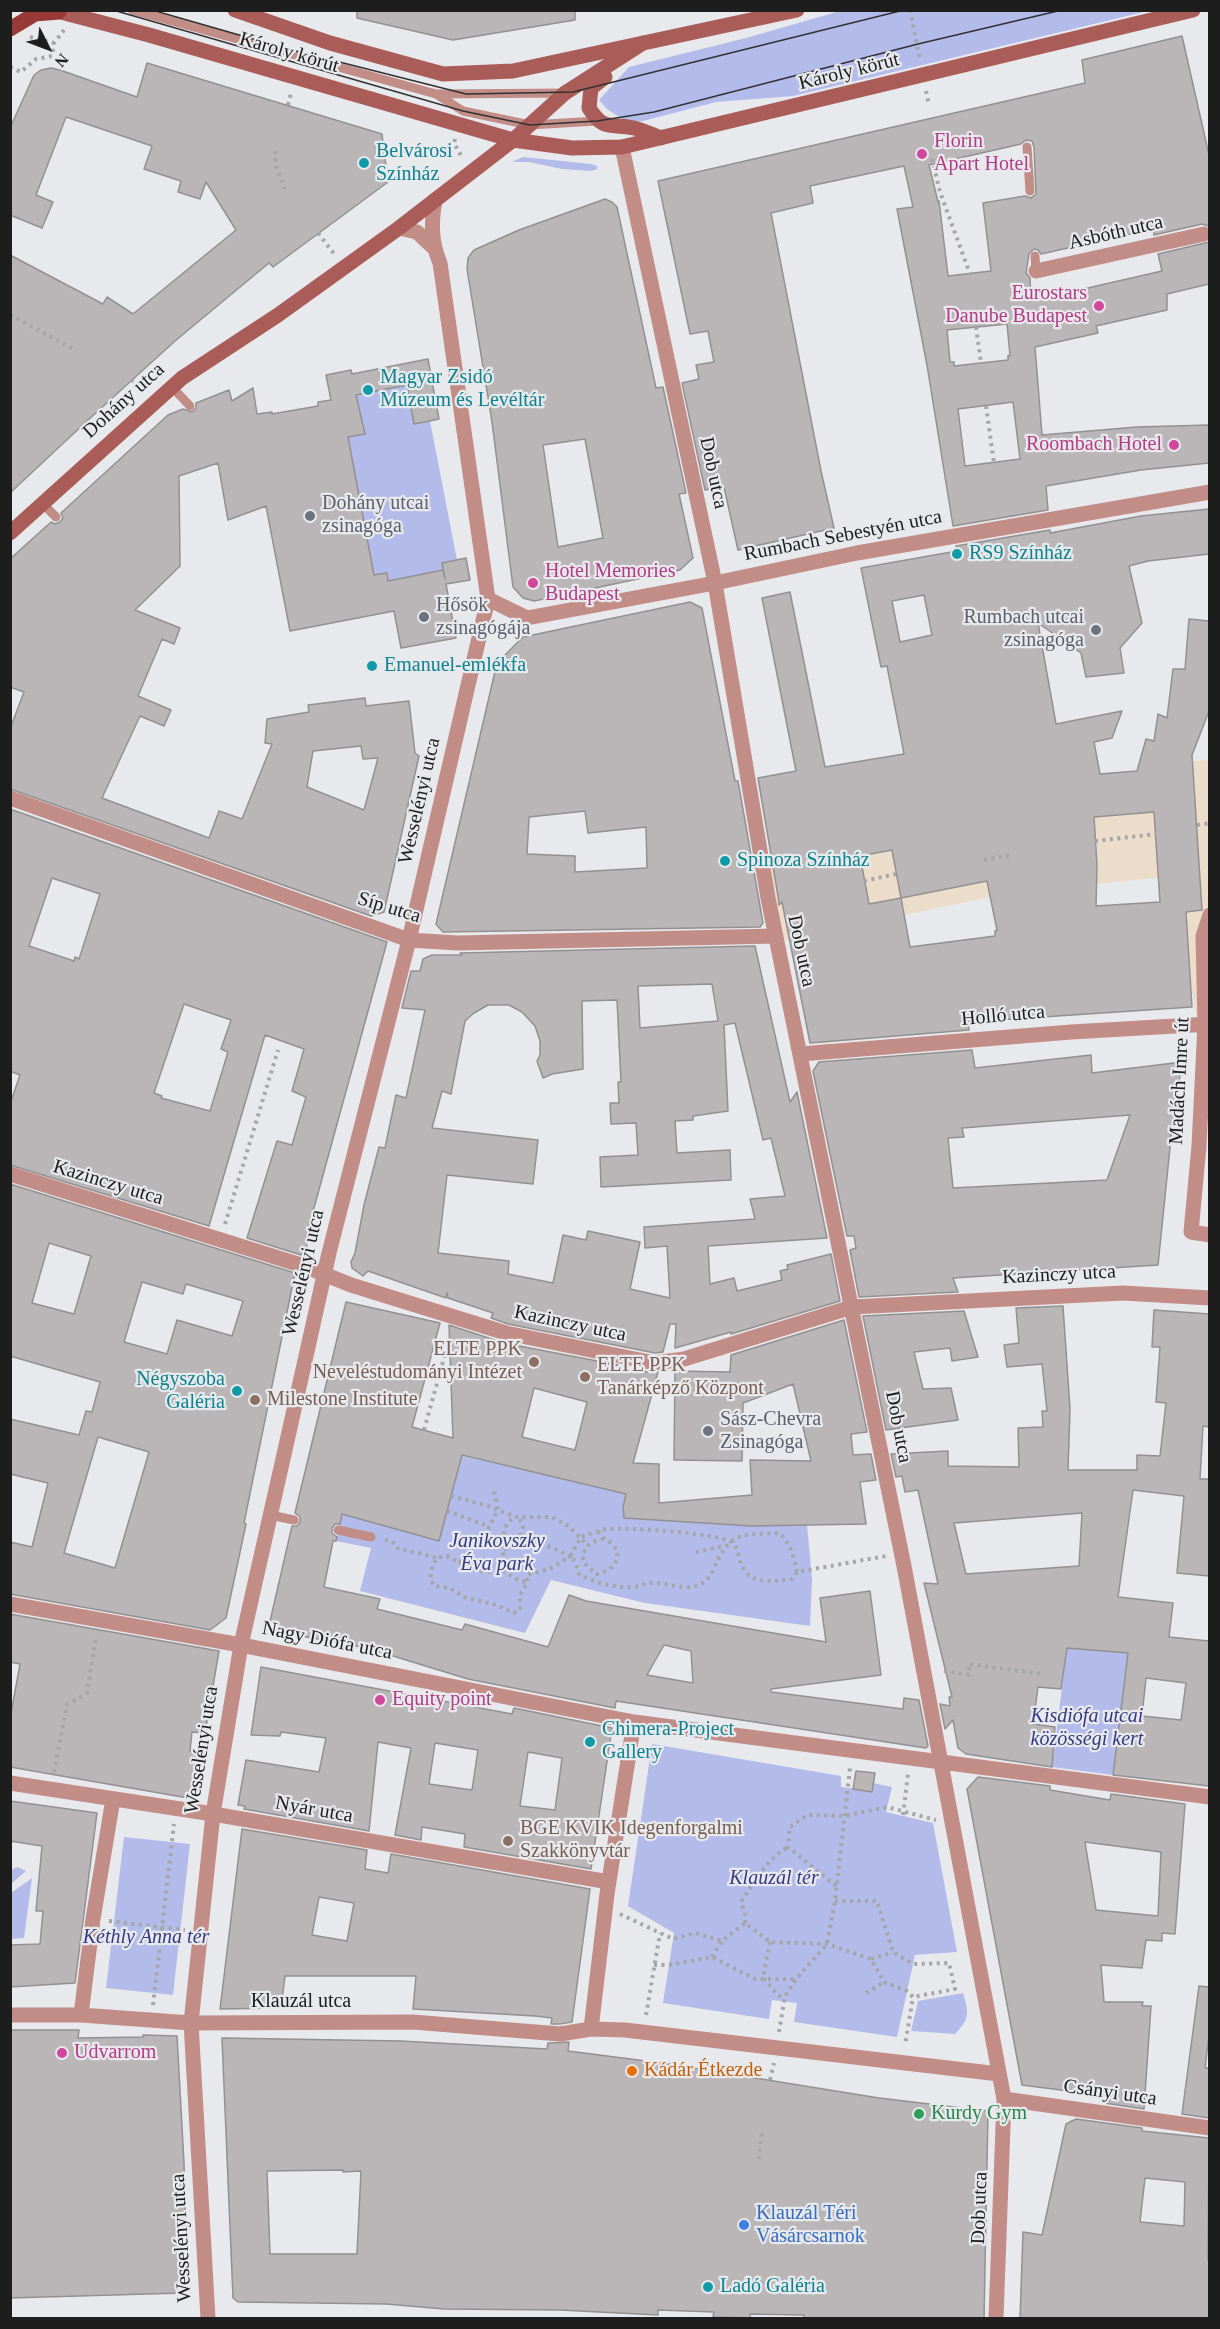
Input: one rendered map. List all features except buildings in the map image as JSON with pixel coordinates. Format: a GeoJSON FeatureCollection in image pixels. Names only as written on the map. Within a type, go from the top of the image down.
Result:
{"type":"FeatureCollection","features":[{"type":"Feature","properties":{"kind":"main road","name":"Károly körút"},"geometry":{"type":"LineString","coordinates":[[235,10],[330,43],[443,74],[513,71],[797,10]]}},
{"type":"Feature","properties":{"kind":"main road","name":"Károly körút"},"geometry":{"type":"LineString","coordinates":[[56,11],[148,35],[513,140],[572,148],[622,147],[663,138],[1193,10]]}},
{"type":"Feature","properties":{"kind":"main road"},"geometry":{"type":"LineString","coordinates":[[10,29],[35,14],[56,11]]}},
{"type":"Feature","properties":{"kind":"main road","name":"Károly körút"},"geometry":{"type":"LineString","coordinates":[[513,140],[565,93],[643,43]]}},
{"type":"Feature","properties":{"kind":"main road"},"geometry":{"type":"LineString","coordinates":[[643,43],[591,88],[589,108],[597,121],[610,127],[633,128],[663,138]]}},
{"type":"Feature","properties":{"kind":"main road","name":"Dohány utca"},"geometry":{"type":"LineString","coordinates":[[10,533],[171,386],[278,315],[306,306],[354,271],[365,253],[513,140]]}},
{"type":"Feature","properties":{"kind":"street","name":"Dob utca"},"geometry":{"type":"LineString","coordinates":[[622,147],[715,583],[776,936],[904,1566],[940,1763]]}},
{"type":"Feature","properties":{"kind":"street","name":"Wesselényi utca"},"geometry":{"type":"LineString","coordinates":[[208,2319],[191,2024],[213,1814],[241,1645],[270,1515],[325,1274],[409,940],[488,599],[440,263],[434,248],[432,220],[435,200]]}},
{"type":"Feature","properties":{"kind":"street"},"geometry":{"type":"LineString","coordinates":[[399,228],[417,232],[434,248]]}},
{"type":"Feature","properties":{"kind":"street","name":"Asbóth utca"},"geometry":{"type":"LineString","coordinates":[[1036,272],[1204,234]]}},
{"type":"Feature","properties":{"kind":"street","name":"Rumbach Sebestyén utca"},"geometry":{"type":"LineString","coordinates":[[488,599],[527,618],[715,583],[857,553],[1209,492]]}},
{"type":"Feature","properties":{"kind":"street","name":"Síp utca"},"geometry":{"type":"LineString","coordinates":[[10,798],[409,940],[458,943],[776,936]]}},
{"type":"Feature","properties":{"kind":"street","name":"Madách Imre út"},"geometry":{"type":"LineString","coordinates":[[1209,915],[1203,936],[1207,1024],[1191,1232],[1209,1235]]}},
{"type":"Feature","properties":{"kind":"street","name":"Holló utca"},"geometry":{"type":"LineString","coordinates":[[800,1054],[1071,1032],[1207,1024]]}},
{"type":"Feature","properties":{"kind":"street","name":"Kazinczy utca"},"geometry":{"type":"LineString","coordinates":[[10,1174],[304,1266],[351,1285],[506,1333],[655,1363],[684,1359],[852,1307],[1123,1293],[1209,1298]]}},
{"type":"Feature","properties":{"kind":"street","name":"Nagy Diófa utca"},"geometry":{"type":"LineString","coordinates":[[10,1604],[241,1645],[634,1722]]}},
{"type":"Feature","properties":{"kind":"street"},"geometry":{"type":"LineString","coordinates":[[999,2074],[625,2030],[591,2030],[609,1882],[634,1722],[1209,1797]]}},
{"type":"Feature","properties":{"kind":"street"},"geometry":{"type":"LineString","coordinates":[[940,1763],[1004,2099]]}},
{"type":"Feature","properties":{"kind":"street","name":"Nyár utca"},"geometry":{"type":"LineString","coordinates":[[10,1783],[213,1814],[609,1882]]}},
{"type":"Feature","properties":{"kind":"street"},"geometry":{"type":"LineString","coordinates":[[81,2015],[93,1919],[114,1799]]}},
{"type":"Feature","properties":{"kind":"street","name":"Klauzál utca"},"geometry":{"type":"LineString","coordinates":[[10,2014],[81,2015],[191,2024],[413,2022],[560,2034],[591,2030]]}},
{"type":"Feature","properties":{"kind":"street","name":"Dob utca"},"geometry":{"type":"LineString","coordinates":[[996,2319],[1004,2099]]}},
{"type":"Feature","properties":{"kind":"street","name":"Csányi utca"},"geometry":{"type":"LineString","coordinates":[[1004,2099],[1209,2128]]}},
{"type":"Feature","properties":{"kind":"lane","name":"Károly körút"},"geometry":{"type":"LineString","coordinates":[[132,10],[436,94],[565,93]]}},
{"type":"Feature","properties":{"kind":"lane","name":"Károly körút"},"geometry":{"type":"LineString","coordinates":[[436,94],[463,111],[530,125],[597,121]]}},
{"type":"Feature","properties":{"kind":"lane"},"geometry":{"type":"LineString","coordinates":[[1027,147],[1030,191]]}},
{"type":"Feature","properties":{"kind":"lane"},"geometry":{"type":"LineString","coordinates":[[1035,256],[1036,272]]}},
{"type":"Feature","properties":{"kind":"lane"},"geometry":{"type":"LineString","coordinates":[[171,386],[190,406]]}},
{"type":"Feature","properties":{"kind":"lane"},"geometry":{"type":"LineString","coordinates":[[42,503],[56,518]]}},
{"type":"Feature","properties":{"kind":"lane"},"geometry":{"type":"LineString","coordinates":[[270,1515],[294,1520]]}},
{"type":"Feature","properties":{"kind":"lane"},"geometry":{"type":"LineString","coordinates":[[338,1530],[374,1538]]}},
{"type":"Feature","properties":{"kind":"path"},"geometry":{"type":"LineString","coordinates":[[910,10],[923,76]]}},
{"type":"Feature","properties":{"kind":"path"},"geometry":{"type":"LineString","coordinates":[[10,67],[21,72],[36,60],[52,56],[54,42],[66,27]]}},
{"type":"Feature","properties":{"kind":"path"},"geometry":{"type":"LineString","coordinates":[[26,36],[54,42]]}},
{"type":"Feature","properties":{"kind":"path"},"geometry":{"type":"LineString","coordinates":[[454,143],[462,158]]}},
{"type":"Feature","properties":{"kind":"path"},"geometry":{"type":"LineString","coordinates":[[275,151],[276,166],[285,189]]}},
{"type":"Feature","properties":{"kind":"path"},"geometry":{"type":"LineString","coordinates":[[932,159],[970,274]]}},
{"type":"Feature","properties":{"kind":"path"},"geometry":{"type":"LineString","coordinates":[[10,315],[77,351]]}},
{"type":"Feature","properties":{"kind":"path"},"geometry":{"type":"LineString","coordinates":[[976,327],[981,363]]}},
{"type":"Feature","properties":{"kind":"path"},"geometry":{"type":"LineString","coordinates":[[986,406],[994,463]]}},
{"type":"Feature","properties":{"kind":"path"},"geometry":{"type":"LineString","coordinates":[[1197,825],[1209,823]]}},
{"type":"Feature","properties":{"kind":"path"},"geometry":{"type":"LineString","coordinates":[[1095,841],[1156,834]]}},
{"type":"Feature","properties":{"kind":"path"},"geometry":{"type":"LineString","coordinates":[[984,860],[1010,855]]}},
{"type":"Feature","properties":{"kind":"path"},"geometry":{"type":"LineString","coordinates":[[864,881],[896,874]]}},
{"type":"Feature","properties":{"kind":"path"},"geometry":{"type":"LineString","coordinates":[[221,1240],[278,1050]]}},
{"type":"Feature","properties":{"kind":"path"},"geometry":{"type":"LineString","coordinates":[[424,1430],[446,1351]]}},
{"type":"Feature","properties":{"kind":"path"},"geometry":{"type":"LineString","coordinates":[[459,1563],[475,1550],[486,1535],[488,1526],[498,1510],[494,1491]]}},
{"type":"Feature","properties":{"kind":"path"},"geometry":{"type":"LineString","coordinates":[[451,1496],[518,1517],[552,1517],[568,1526],[588,1545]]}},
{"type":"Feature","properties":{"kind":"path"},"geometry":{"type":"LineString","coordinates":[[447,1511],[488,1526]]}},
{"type":"Feature","properties":{"kind":"path"},"geometry":{"type":"LineString","coordinates":[[502,1570],[504,1528],[508,1521],[518,1517]]}},
{"type":"Feature","properties":{"kind":"path"},"geometry":{"type":"LineString","coordinates":[[518,1517],[523,1527],[518,1543]]}},
{"type":"Feature","properties":{"kind":"path"},"geometry":{"type":"LineString","coordinates":[[437,1558],[431,1568],[431,1580],[434,1586],[450,1588],[464,1597],[496,1605],[514,1613],[520,1609],[520,1595],[527,1583],[527,1575],[549,1569],[570,1557],[581,1537],[608,1529],[708,1534],[730,1541],[737,1549],[741,1565],[750,1577],[759,1581],[788,1580],[796,1576],[797,1572],[793,1553],[785,1538],[779,1533],[744,1535],[730,1541],[725,1546],[712,1574],[702,1583],[689,1587],[649,1582],[635,1587],[606,1584],[589,1580],[579,1574],[570,1557],[548,1546],[526,1542],[504,1550]]}},
{"type":"Feature","properties":{"kind":"path"},"geometry":{"type":"LineString","coordinates":[[598,1532],[603,1539],[612,1544],[617,1552],[617,1561],[613,1569],[596,1574],[584,1562],[583,1552],[595,1540],[603,1539]]}},
{"type":"Feature","properties":{"kind":"path"},"geometry":{"type":"LineString","coordinates":[[486,1535],[504,1542]]}},
{"type":"Feature","properties":{"kind":"path"},"geometry":{"type":"LineString","coordinates":[[374,1538],[392,1541],[398,1548],[437,1558],[447,1556],[471,1570],[489,1573],[502,1570],[527,1583]]}},
{"type":"Feature","properties":{"kind":"path"},"geometry":{"type":"LineString","coordinates":[[696,1552],[725,1546]]}},
{"type":"Feature","properties":{"kind":"path"},"geometry":{"type":"LineString","coordinates":[[797,1572],[876,1557]]}},
{"type":"Feature","properties":{"kind":"path"},"geometry":{"type":"LineString","coordinates":[[579,1574],[587,1567]]}},
{"type":"Feature","properties":{"kind":"path"},"geometry":{"type":"LineString","coordinates":[[605,1573],[606,1584]]}},
{"type":"Feature","properties":{"kind":"path"},"geometry":{"type":"LineString","coordinates":[[51,1789],[67,1705],[87,1693],[98,1621]]}},
{"type":"Feature","properties":{"kind":"path"},"geometry":{"type":"LineString","coordinates":[[944,1671],[969,1675],[969,1665],[1042,1674]]}},
{"type":"Feature","properties":{"kind":"path"},"geometry":{"type":"LineString","coordinates":[[903,1814],[906,1781]]}},
{"type":"Feature","properties":{"kind":"path"},"geometry":{"type":"LineString","coordinates":[[780,2023],[785,1996],[796,1979],[827,1944],[835,1901],[848,1783]]}},
{"type":"Feature","properties":{"kind":"path"},"geometry":{"type":"LineString","coordinates":[[788,1847],[790,1827],[807,1815],[844,1816],[887,1807],[903,1814],[951,1823]]}},
{"type":"Feature","properties":{"kind":"path"},"geometry":{"type":"LineString","coordinates":[[151,2020],[176,1809]]}},
{"type":"Feature","properties":{"kind":"path"},"geometry":{"type":"LineString","coordinates":[[788,1847],[836,1886]]}},
{"type":"Feature","properties":{"kind":"path"},"geometry":{"type":"LineString","coordinates":[[712,1957],[722,1941],[745,1923],[746,1917],[741,1902],[759,1874],[775,1855],[788,1847]]}},
{"type":"Feature","properties":{"kind":"path"},"geometry":{"type":"LineString","coordinates":[[835,1901],[877,1901],[893,1952],[913,1964],[949,1963],[955,1989],[913,1997]]}},
{"type":"Feature","properties":{"kind":"path"},"geometry":{"type":"LineString","coordinates":[[606,1907],[673,1939],[695,1933],[722,1941]]}},
{"type":"Feature","properties":{"kind":"path"},"geometry":{"type":"LineString","coordinates":[[93,1919],[201,1932]]}},
{"type":"Feature","properties":{"kind":"path"},"geometry":{"type":"LineString","coordinates":[[745,1923],[770,1942],[827,1944],[871,1959],[893,1952]]}},
{"type":"Feature","properties":{"kind":"path"},"geometry":{"type":"LineString","coordinates":[[648,2003],[660,1933]]}},
{"type":"Feature","properties":{"kind":"path"},"geometry":{"type":"LineString","coordinates":[[763,1978],[770,1942]]}},
{"type":"Feature","properties":{"kind":"path"},"geometry":{"type":"LineString","coordinates":[[654,1965],[669,1965],[712,1957],[755,1979],[796,1979]]}},
{"type":"Feature","properties":{"kind":"path"},"geometry":{"type":"LineString","coordinates":[[871,1959],[884,1982],[907,1991],[913,1997]]}},
{"type":"Feature","properties":{"kind":"path"},"geometry":{"type":"LineString","coordinates":[[763,1978],[779,1996],[785,1996]]}},
{"type":"Feature","properties":{"kind":"path"},"geometry":{"type":"LineString","coordinates":[[866,1993],[884,1982]]}},
{"type":"Feature","properties":{"kind":"path"},"geometry":{"type":"LineString","coordinates":[[902,2064],[913,1997]]}},
{"type":"Feature","properties":{"kind":"path"},"geometry":{"type":"LineString","coordinates":[[759,2159],[762,2131]]}},
{"type":"Feature","properties":{"kind":"shaded area"},"geometry":{"type":"Polygon","coordinates":[[[1209,760],[1209,1013],[1196,1015],[1173,876],[1010,893],[783,940],[767,864],[1163,796],[1163,763],[1209,760]]]}},
{"type":"Feature","properties":{"kind":"green space"},"geometry":{"type":"Polygon","coordinates":[[[840,11],[1148,11],[793,96],[716,102],[643,121],[628,123],[607,109],[599,100],[629,67],[746,38],[840,11]]]}},
{"type":"Feature","properties":{"kind":"green space"},"geometry":{"type":"Polygon","coordinates":[[[523,157],[591,164],[597,166],[597,169],[592,171],[562,169],[529,162],[512,162],[523,157]]]}},
{"type":"Feature","properties":{"kind":"green space"},"geometry":{"type":"Polygon","coordinates":[[[407,385],[414,424],[430,421],[457,560],[442,563],[443,570],[388,581],[386,573],[374,575],[348,437],[365,434],[356,395],[407,385]]]}},
{"type":"Feature","properties":{"kind":"green space","name":"Janikovszky Éva park"},"geometry":{"type":"Polygon","coordinates":[[[462,1456],[626,1494],[625,1518],[752,1526],[807,1525],[812,1579],[810,1626],[645,1603],[551,1580],[525,1633],[360,1591],[371,1548],[336,1541],[342,1514],[439,1541],[462,1456]]]}},
{"type":"Feature","properties":{"kind":"green space","name":"Kisdiófa utcai közösségi kert"},"geometry":{"type":"Polygon","coordinates":[[[1067,1648],[1128,1653],[1113,1775],[1052,1767],[1067,1648]]]}},
{"type":"Feature","properties":{"kind":"green space","name":"Klauzál tér"},"geometry":{"type":"Polygon","coordinates":[[[652,1744],[841,1776],[841,1787],[872,1791],[873,1783],[892,1787],[886,1812],[933,1823],[957,1952],[915,1955],[897,2037],[794,2022],[797,2003],[772,2000],[769,2019],[663,2003],[674,1933],[628,1906],[652,1744]]]}},
{"type":"Feature","properties":{"kind":"green space","name":"Kéthly Anna tér"},"geometry":{"type":"Polygon","coordinates":[[[124,1837],[190,1844],[173,1995],[106,1988],[124,1837]]]}},
{"type":"Feature","properties":{"kind":"green space"},"geometry":{"type":"Polygon","coordinates":[[[18,1867],[26,1871],[11,1884],[11,1870],[18,1867]]]}},
{"type":"Feature","properties":{"kind":"green space"},"geometry":{"type":"Polygon","coordinates":[[[32,1878],[24,1938],[11,1939],[11,1893],[32,1878]]]}},
{"type":"Feature","properties":{"kind":"green space"},"geometry":{"type":"Polygon","coordinates":[[[963,1993],[967,2015],[966,2020],[955,2034],[911,2031],[918,2001],[963,1993]]]}},
{"type":"Feature","properties":{"kind":"tram line"},"geometry":{"type":"LineString","coordinates":[[113,10],[463,111],[530,125],[597,121],[654,112],[918,44],[1062,10]]}},
{"type":"Feature","properties":{"kind":"tram line"},"geometry":{"type":"LineString","coordinates":[[152,10],[288,49],[466,94],[573,92],[904,10]]}},
{"type":"Feature","properties":{"kind":"place","name":"Florin Apart Hotel"},"geometry":{"type":"Point","coordinates":[922,154]}},
{"type":"Feature","properties":{"kind":"place","name":"Belvárosi Színház"},"geometry":{"type":"Point","coordinates":[364,163]}},
{"type":"Feature","properties":{"kind":"place","name":"Eurostars Danube Budapest"},"geometry":{"type":"Point","coordinates":[1099,306]}},
{"type":"Feature","properties":{"kind":"place","name":"Magyar Zsidó Múzeum és Levéltár"},"geometry":{"type":"Point","coordinates":[368,390]}},
{"type":"Feature","properties":{"kind":"place","name":"Roombach Hotel"},"geometry":{"type":"Point","coordinates":[1174,445]}},
{"type":"Feature","properties":{"kind":"place","name":"Dohány utcai zsinagóga"},"geometry":{"type":"Point","coordinates":[310,516]}},
{"type":"Feature","properties":{"kind":"place","name":"RS9 Színház"},"geometry":{"type":"Point","coordinates":[957,554]}},
{"type":"Feature","properties":{"kind":"place","name":"Hotel Memories Budapest"},"geometry":{"type":"Point","coordinates":[533,583]}},
{"type":"Feature","properties":{"kind":"place","name":"Hősök zsinagógája"},"geometry":{"type":"Point","coordinates":[424,617]}},
{"type":"Feature","properties":{"kind":"place","name":"Rumbach utcai zsinagóga"},"geometry":{"type":"Point","coordinates":[1096,630]}},
{"type":"Feature","properties":{"kind":"place","name":"Emanuel-emlékfa"},"geometry":{"type":"Point","coordinates":[372,666]}},
{"type":"Feature","properties":{"kind":"place","name":"Spinoza Színház"},"geometry":{"type":"Point","coordinates":[725,861]}},
{"type":"Feature","properties":{"kind":"place","name":"ELTE PPK Neveléstudományi Intézet"},"geometry":{"type":"Point","coordinates":[534,1362]}},
{"type":"Feature","properties":{"kind":"place","name":"ELTE PPK Tanárképző Központ"},"geometry":{"type":"Point","coordinates":[585,1377]}},
{"type":"Feature","properties":{"kind":"place","name":"Négyszoba Galéria"},"geometry":{"type":"Point","coordinates":[237,1391]}},
{"type":"Feature","properties":{"kind":"place","name":"Milestone Institute"},"geometry":{"type":"Point","coordinates":[255,1400]}},
{"type":"Feature","properties":{"kind":"place","name":"Sász-Chevra Zsinagóga"},"geometry":{"type":"Point","coordinates":[708,1431]}},
{"type":"Feature","properties":{"kind":"place","name":"Equity point"},"geometry":{"type":"Point","coordinates":[380,1700]}},
{"type":"Feature","properties":{"kind":"place","name":"Chimera-Project Gallery"},"geometry":{"type":"Point","coordinates":[590,1742]}},
{"type":"Feature","properties":{"kind":"place","name":"BGE KVIK Idegenforgalmi Szakkönyvtár"},"geometry":{"type":"Point","coordinates":[508,1841]}},
{"type":"Feature","properties":{"kind":"place","name":"Udvarrom"},"geometry":{"type":"Point","coordinates":[62,2053]}},
{"type":"Feature","properties":{"kind":"place","name":"Kádár Étkezde"},"geometry":{"type":"Point","coordinates":[632,2071]}},
{"type":"Feature","properties":{"kind":"place","name":"Kurdy Gym"},"geometry":{"type":"Point","coordinates":[919,2114]}},
{"type":"Feature","properties":{"kind":"place","name":"Klauzál Téri Vásárcsarnok"},"geometry":{"type":"Point","coordinates":[744,2225]}},
{"type":"Feature","properties":{"kind":"place","name":"Ladó Galéria"},"geometry":{"type":"Point","coordinates":[708,2287]}}]}
